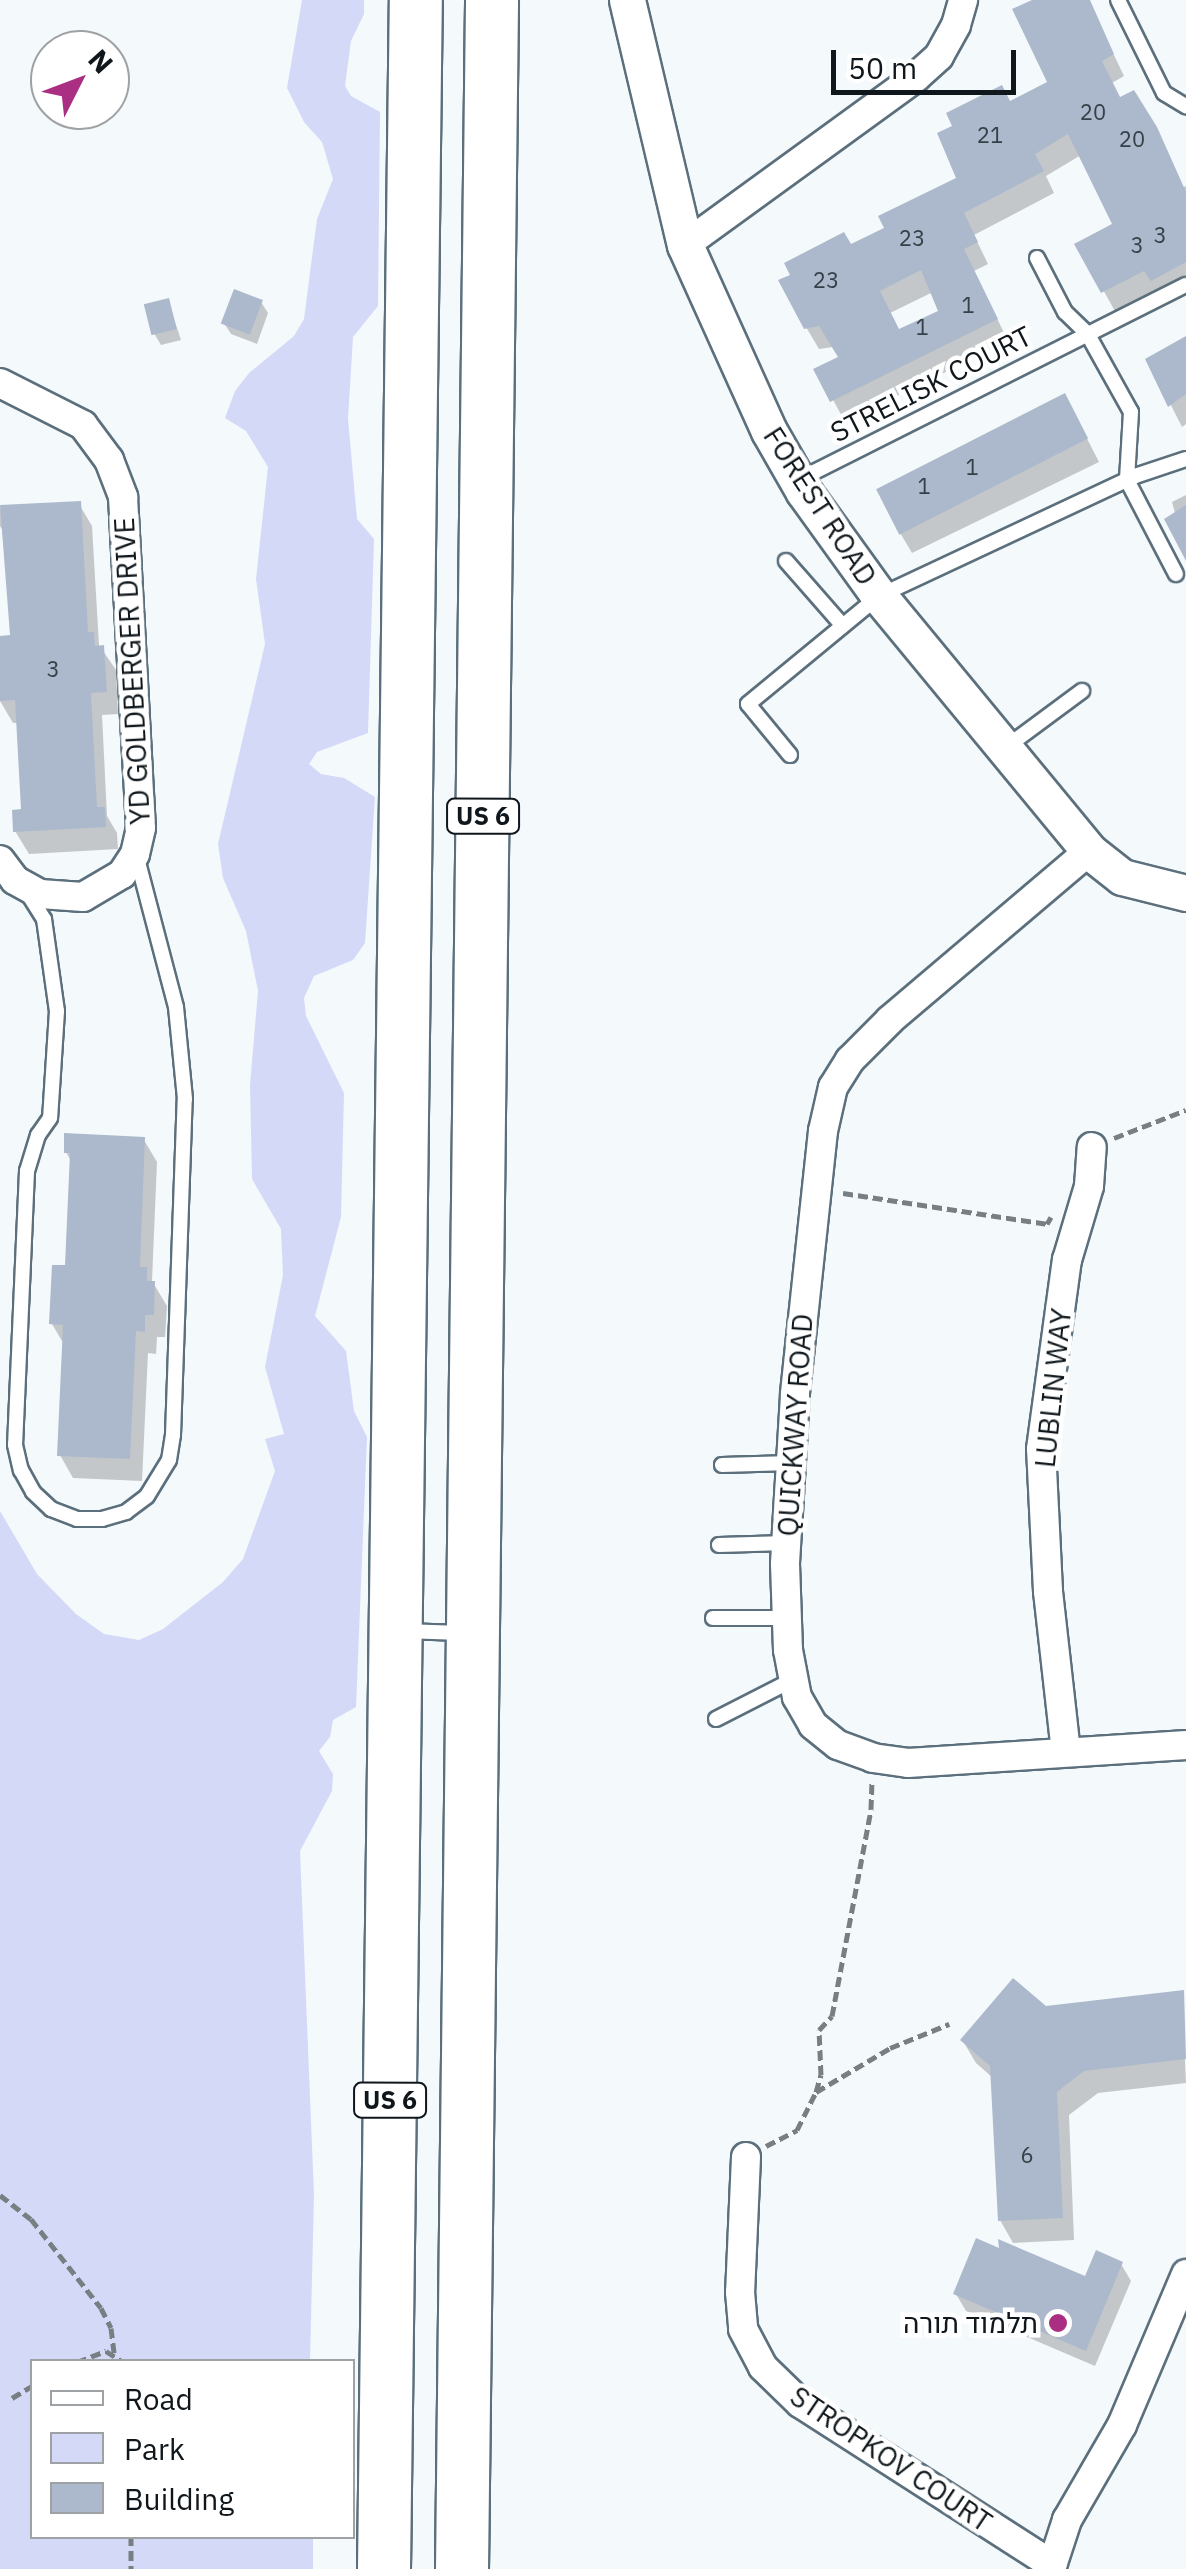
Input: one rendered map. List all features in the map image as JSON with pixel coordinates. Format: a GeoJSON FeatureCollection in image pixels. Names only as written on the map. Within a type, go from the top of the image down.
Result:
{"type":"FeatureCollection","features":[{"type":"Feature","properties":{"kind":"highway","name":"US 6"},"geometry":{"type":"LineString","coordinates":[[384,2569],[416,0]]}},
{"type":"Feature","properties":{"kind":"highway","name":"US 6"},"geometry":{"type":"LineString","coordinates":[[462,2569],[492,0]]}},
{"type":"Feature","properties":{"kind":"street","name":"FOREST ROAD"},"geometry":{"type":"LineString","coordinates":[[627,0],[685,245],[769,431],[797,480],[879,596],[1089,851],[1122,877],[1186,893]]}},
{"type":"Feature","properties":{"kind":"street"},"geometry":{"type":"LineString","coordinates":[[685,245],[916,77],[939,56],[956,25],[963,0]]}},
{"type":"Feature","properties":{"kind":"street","name":"YD GOLDBERGER DRIVE"},"geometry":{"type":"LineString","coordinates":[[0,383],[83,425],[109,460],[124,497],[141,828],[135,854],[111,884],[83,896],[51,898],[24,887]]}},
{"type":"Feature","properties":{"kind":"street","name":"QUICKWAY ROAD"},"geometry":{"type":"LineString","coordinates":[[1089,851],[890,1020],[850,1060],[833,1087],[817,1189],[791,1463],[787,1618],[797,1697],[813,1725],[838,1745],[873,1758],[908,1763],[1186,1746]]}},
{"type":"Feature","properties":{"kind":"street"},"geometry":{"type":"LineString","coordinates":[[0,860],[24,887]]}},
{"type":"Feature","properties":{"kind":"street","name":"LUBLIN WAY"},"geometry":{"type":"LineString","coordinates":[[1066,1752],[1048,1591],[1041,1450],[1067,1260],[1089,1186],[1092,1147]]}},
{"type":"Feature","properties":{"kind":"street","name":"STROPKOV COURT"},"geometry":{"type":"LineString","coordinates":[[746,2157],[740,2292],[743,2329],[763,2367],[800,2403],[1052,2567]]}},
{"type":"Feature","properties":{"kind":"street"},"geometry":{"type":"LineString","coordinates":[[1052,2567],[1068,2520],[1122,2425],[1186,2274]]}},
{"type":"Feature","properties":{"kind":"lane"},"geometry":{"type":"LineString","coordinates":[[1118,0],[1164,94],[1186,106]]}},
{"type":"Feature","properties":{"kind":"lane"},"geometry":{"type":"LineString","coordinates":[[1037,258],[1065,312],[1087,333],[1131,412],[1127,480],[1176,574]]}},
{"type":"Feature","properties":{"kind":"lane","name":"STRELISK COURT"},"geometry":{"type":"LineString","coordinates":[[797,480],[1186,285]]}},
{"type":"Feature","properties":{"kind":"lane"},"geometry":{"type":"LineString","coordinates":[[790,755],[748,704],[879,596],[1127,480],[1186,459]]}},
{"type":"Feature","properties":{"kind":"lane"},"geometry":{"type":"LineString","coordinates":[[786,561],[843,626]]}},
{"type":"Feature","properties":{"kind":"lane"},"geometry":{"type":"LineString","coordinates":[[1004,748],[1082,691]]}},
{"type":"Feature","properties":{"kind":"lane"},"geometry":{"type":"LineString","coordinates":[[24,887],[44,920],[57,1010],[50,1118],[38,1134],[27,1171],[16,1445],[20,1470],[32,1492],[52,1509],[76,1519],[102,1519],[126,1512],[147,1496],[164,1470],[173,1435],[184,1082],[176,1007],[135,854]]}},
{"type":"Feature","properties":{"kind":"lane"},"geometry":{"type":"LineString","coordinates":[[722,1465],[791,1463]]}},
{"type":"Feature","properties":{"kind":"lane"},"geometry":{"type":"LineString","coordinates":[[719,1544],[786,1544]]}},
{"type":"Feature","properties":{"kind":"lane"},"geometry":{"type":"LineString","coordinates":[[713,1618],[787,1618]]}},
{"type":"Feature","properties":{"kind":"lane"},"geometry":{"type":"LineString","coordinates":[[395,1630],[473,1633]]}},
{"type":"Feature","properties":{"kind":"lane"},"geometry":{"type":"LineString","coordinates":[[716,1719],[794,1679]]}},
{"type":"Feature","properties":{"kind":"path"},"geometry":{"type":"LineString","coordinates":[[1092,1147],[1186,1110]]}},
{"type":"Feature","properties":{"kind":"path"},"geometry":{"type":"LineString","coordinates":[[817,1189],[1047,1224],[1056,1209]]}},
{"type":"Feature","properties":{"kind":"path"},"geometry":{"type":"LineString","coordinates":[[746,2157],[797,2130],[816,2092],[821,2074],[819,2030],[832,2016],[871,1808],[873,1758]]}},
{"type":"Feature","properties":{"kind":"path"},"geometry":{"type":"LineString","coordinates":[[816,2092],[890,2048],[949,2024]]}},
{"type":"Feature","properties":{"kind":"path"},"geometry":{"type":"LineString","coordinates":[[0,2196],[31,2218],[100,2308],[111,2328],[114,2353],[120,2359]]}},
{"type":"Feature","properties":{"kind":"path"},"geometry":{"type":"LineString","coordinates":[[82,2359],[91,2354],[114,2353]]}},
{"type":"Feature","properties":{"kind":"path"},"geometry":{"type":"LineString","coordinates":[[12,2398],[30,2387]]}},
{"type":"Feature","properties":{"kind":"path"},"geometry":{"type":"LineString","coordinates":[[130,2539],[131,2569]]}},
{"type":"Feature","properties":{"kind":"green space"},"geometry":{"type":"Polygon","coordinates":[[[302,0],[364,0],[364,14],[351,41],[345,86],[351,96],[380,112],[378,306],[353,337],[348,419],[357,519],[374,539],[368,733],[317,752],[309,764],[321,774],[344,778],[375,797],[365,943],[353,960],[314,976],[304,998],[306,1016],[344,1093],[341,1217],[315,1316],[346,1351],[354,1411],[367,1437],[356,1707],[333,1720],[330,1737],[319,1751],[333,1774],[332,1791],[300,1851],[314,2195],[310,2359],[30,2359],[30,2539],[313,2539],[313,2569],[0,2569],[0,1511],[37,1574],[76,1614],[104,1634],[139,1640],[163,1629],[223,1582],[243,1559],[275,1471],[265,1439],[284,1434],[265,1367],[283,1275],[281,1229],[252,1179],[250,1085],[258,991],[246,931],[223,878],[218,844],[265,644],[256,579],[268,467],[246,431],[225,418],[235,391],[249,373],[294,336],[304,319],[317,219],[333,179],[322,142],[304,122],[287,88],[302,0]]]}},
{"type":"Feature","properties":{"kind":"building"},"geometry":{"type":"Polygon","coordinates":[[[1032,0],[1090,0],[1114,54],[1102,61],[1120,97],[1134,90],[1157,127],[1186,192],[1186,262],[1151,281],[1144,271],[1101,293],[1074,244],[1112,224],[1068,134],[1035,154],[1044,171],[964,213],[978,242],[964,249],[998,319],[830,402],[813,369],[838,357],[819,326],[804,329],[778,280],[790,275],[784,263],[844,232],[851,244],[884,228],[878,216],[956,178],[937,133],[952,126],[946,113],[1002,85],[1010,101],[1047,82],[1012,9],[1032,0]],[[921,270],[880,291],[899,329],[938,311],[921,270]]]}},
{"type":"Feature","properties":{"kind":"building"},"geometry":{"type":"Polygon","coordinates":[[[234,289],[263,300],[250,335],[221,324],[234,289]]]}},
{"type":"Feature","properties":{"kind":"building"},"geometry":{"type":"Polygon","coordinates":[[[169,298],[177,329],[152,335],[144,304],[169,298]]]}},
{"type":"Feature","properties":{"kind":"building"},"geometry":{"type":"Polygon","coordinates":[[[1186,336],[1186,394],[1168,407],[1145,359],[1186,336]]]}},
{"type":"Feature","properties":{"kind":"building"},"geometry":{"type":"Polygon","coordinates":[[[1065,393],[1088,438],[899,535],[876,489],[1065,393]]]}},
{"type":"Feature","properties":{"kind":"building"},"geometry":{"type":"Polygon","coordinates":[[[81,501],[88,632],[94,632],[95,646],[104,645],[107,692],[91,693],[97,807],[105,807],[106,827],[13,832],[12,810],[21,809],[15,700],[0,701],[0,636],[10,635],[0,505],[81,501]]]}},
{"type":"Feature","properties":{"kind":"building"},"geometry":{"type":"Polygon","coordinates":[[[1186,505],[1186,561],[1164,519],[1186,505]]]}},
{"type":"Feature","properties":{"kind":"building"},"geometry":{"type":"Polygon","coordinates":[[[64,1133],[145,1137],[140,1267],[147,1267],[147,1281],[155,1281],[154,1315],[145,1315],[145,1332],[136,1331],[130,1459],[57,1456],[63,1325],[49,1324],[52,1265],[65,1265],[70,1153],[64,1153],[64,1133]]]}},
{"type":"Feature","properties":{"kind":"building"},"geometry":{"type":"Polygon","coordinates":[[[1013,1978],[1046,2006],[1184,1990],[1186,2059],[1084,2071],[1057,2092],[1063,2218],[998,2221],[990,2066],[960,2040],[1013,1978]]]}},
{"type":"Feature","properties":{"kind":"building","name":"תלמוד תורה"},"geometry":{"type":"Polygon","coordinates":[[[976,2238],[999,2248],[998,2239],[1085,2276],[1096,2250],[1123,2262],[1086,2351],[953,2294],[976,2238]]]}},
{"type":"Feature","properties":{"kind":"place","name":"תלמוד תורה"},"geometry":{"type":"Point","coordinates":[1058,2323]}}]}
